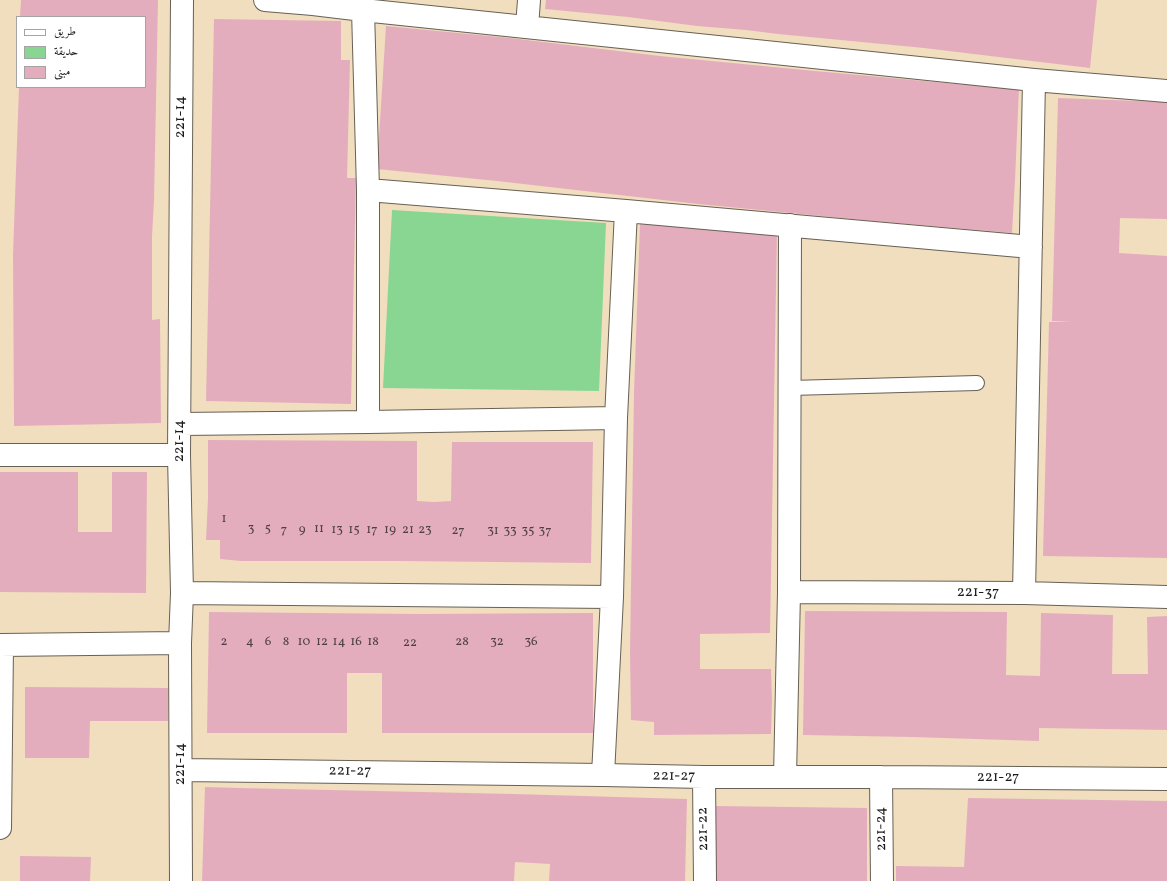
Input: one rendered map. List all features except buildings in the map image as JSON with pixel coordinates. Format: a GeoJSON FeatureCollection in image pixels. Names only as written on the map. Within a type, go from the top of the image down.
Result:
{"type":"FeatureCollection","features":[{"type":"Feature","properties":{"kind":"street","name":"221-14"},"geometry":{"type":"LineString","coordinates":[[181,881],[180,643],[182,593],[179,455],[182,0]]}},
{"type":"Feature","properties":{"kind":"street"},"geometry":{"type":"LineString","coordinates":[[265,0],[313,2],[363,10],[1034,80],[1167,91]]}},
{"type":"Feature","properties":{"kind":"street"},"geometry":{"type":"LineString","coordinates":[[527,27],[529,0]]}},
{"type":"Feature","properties":{"kind":"street"},"geometry":{"type":"LineString","coordinates":[[363,10],[368,190],[368,422]]}},
{"type":"Feature","properties":{"kind":"street"},"geometry":{"type":"LineString","coordinates":[[1024,593],[1034,80]]}},
{"type":"Feature","properties":{"kind":"street"},"geometry":{"type":"LineString","coordinates":[[368,190],[790,225],[1031,247]]}},
{"type":"Feature","properties":{"kind":"street"},"geometry":{"type":"LineString","coordinates":[[603,775],[612,597],[616,418],[626,211]]}},
{"type":"Feature","properties":{"kind":"street"},"geometry":{"type":"LineString","coordinates":[[784,777],[789,592],[790,225]]}},
{"type":"Feature","properties":{"kind":"street"},"geometry":{"type":"LineString","coordinates":[[180,424],[616,418]]}},
{"type":"Feature","properties":{"kind":"street"},"geometry":{"type":"LineString","coordinates":[[0,455],[179,455]]}},
{"type":"Feature","properties":{"kind":"street","name":"221-37"},"geometry":{"type":"LineString","coordinates":[[789,592],[1024,593],[1167,597]]}},
{"type":"Feature","properties":{"kind":"street"},"geometry":{"type":"LineString","coordinates":[[182,593],[612,597]]}},
{"type":"Feature","properties":{"kind":"street"},"geometry":{"type":"LineString","coordinates":[[0,828],[1,645],[180,643]]}},
{"type":"Feature","properties":{"kind":"street","name":"221-27"},"geometry":{"type":"LineString","coordinates":[[181,770],[704,777],[1167,779]]}},
{"type":"Feature","properties":{"kind":"street","name":"221-22"},"geometry":{"type":"LineString","coordinates":[[704,777],[705,881]]}},
{"type":"Feature","properties":{"kind":"street","name":"221-24"},"geometry":{"type":"LineString","coordinates":[[881,777],[882,881]]}},
{"type":"Feature","properties":{"kind":"lane"},"geometry":{"type":"LineString","coordinates":[[790,388],[977,383]]}},
{"type":"Feature","properties":{"kind":"green space"},"geometry":{"type":"Polygon","coordinates":[[[392,210],[606,223],[599,391],[383,388],[392,210]]]}}]}
